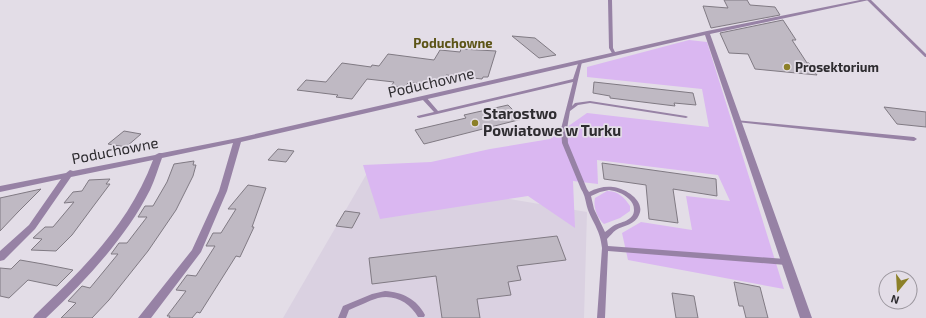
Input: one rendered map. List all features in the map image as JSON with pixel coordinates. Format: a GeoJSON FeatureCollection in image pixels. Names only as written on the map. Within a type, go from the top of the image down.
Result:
{"type":"FeatureCollection","features":[{"type":"Feature","properties":{"kind":"street","name":"Poduchowne"},"geometry":{"type":"LineString","coordinates":[[0,188],[238,140],[614,54],[868,0]]}},
{"type":"Feature","properties":{"kind":"street"},"geometry":{"type":"LineString","coordinates":[[707,34],[806,318]]}},
{"type":"Feature","properties":{"kind":"street"},"geometry":{"type":"LineString","coordinates":[[144,318],[196,252],[223,191],[238,140]]}},
{"type":"Feature","properties":{"kind":"street"},"geometry":{"type":"LineString","coordinates":[[38,318],[62,297],[110,246],[144,191],[159,156]]}},
{"type":"Feature","properties":{"kind":"street"},"geometry":{"type":"LineString","coordinates":[[0,257],[32,227],[70,173]]}},
{"type":"Feature","properties":{"kind":"lane"},"geometry":{"type":"LineString","coordinates":[[610,0],[611,48],[614,54]]}},
{"type":"Feature","properties":{"kind":"lane"},"geometry":{"type":"LineString","coordinates":[[868,0],[926,56]]}},
{"type":"Feature","properties":{"kind":"lane"},"geometry":{"type":"LineString","coordinates":[[580,62],[564,129],[565,143],[584,190],[588,195],[588,206],[605,237],[601,318]]}},
{"type":"Feature","properties":{"kind":"lane"},"geometry":{"type":"LineString","coordinates":[[419,117],[576,80]]}},
{"type":"Feature","properties":{"kind":"lane"},"geometry":{"type":"LineString","coordinates":[[424,98],[437,113]]}},
{"type":"Feature","properties":{"kind":"lane"},"geometry":{"type":"LineString","coordinates":[[568,110],[577,104],[590,102],[686,117]]}},
{"type":"Feature","properties":{"kind":"lane"},"geometry":{"type":"LineString","coordinates":[[737,121],[914,139]]}},
{"type":"Feature","properties":{"kind":"lane"},"geometry":{"type":"LineString","coordinates":[[588,195],[596,190],[616,189],[631,198],[636,204],[638,211],[635,217],[613,229],[605,237]]}},
{"type":"Feature","properties":{"kind":"lane"},"geometry":{"type":"LineString","coordinates":[[605,248],[786,262]]}},
{"type":"Feature","properties":{"kind":"lane"},"geometry":{"type":"LineString","coordinates":[[342,318],[346,308],[380,294],[404,297],[419,310],[421,315]]}},
{"type":"Feature","properties":{"kind":"shaded area"},"geometry":{"type":"Polygon","coordinates":[[[689,40],[707,42],[784,289],[628,260],[622,233],[641,222],[692,230],[686,196],[730,201],[718,175],[597,160],[598,184],[573,181],[575,228],[528,196],[380,219],[363,165],[431,162],[490,149],[550,139],[587,113],[709,127],[702,89],[587,77],[587,67],[689,40]]]}},
{"type":"Feature","properties":{"kind":"shaded area"},"geometry":{"type":"Polygon","coordinates":[[[366,175],[587,212],[584,318],[283,318],[366,175]]]}},
{"type":"Feature","properties":{"kind":"shaded area"},"geometry":{"type":"Polygon","coordinates":[[[607,191],[618,193],[623,197],[630,206],[630,211],[620,218],[604,224],[599,219],[596,212],[595,198],[607,191]]]}},
{"type":"Feature","properties":{"kind":"building"},"geometry":{"type":"Polygon","coordinates":[[[724,0],[747,0],[750,5],[775,7],[780,15],[711,28],[703,6],[728,8],[724,0]]]}},
{"type":"Feature","properties":{"kind":"building"},"geometry":{"type":"Polygon","coordinates":[[[783,20],[796,40],[792,40],[817,75],[755,69],[748,54],[729,53],[720,33],[783,20]]]}},
{"type":"Feature","properties":{"kind":"building"},"geometry":{"type":"Polygon","coordinates":[[[512,36],[535,38],[556,55],[539,58],[512,36]]]}},
{"type":"Feature","properties":{"kind":"building"},"geometry":{"type":"Polygon","coordinates":[[[461,49],[496,51],[488,77],[483,77],[482,79],[446,75],[445,84],[408,83],[404,88],[391,86],[394,82],[367,79],[352,99],[336,97],[338,95],[297,90],[306,80],[326,82],[342,63],[371,67],[372,65],[379,66],[388,54],[434,60],[440,50],[460,52],[461,49]]]}},
{"type":"Feature","properties":{"kind":"building"},"geometry":{"type":"Polygon","coordinates":[[[594,82],[693,93],[696,105],[674,103],[675,106],[610,98],[610,96],[593,93],[594,82]]]}},
{"type":"Feature","properties":{"kind":"building","name":"Starostwo Powiatowe w Turku"},"geometry":{"type":"Polygon","coordinates":[[[508,105],[522,119],[424,144],[415,130],[466,118],[464,115],[508,105]]]}},
{"type":"Feature","properties":{"kind":"building"},"geometry":{"type":"Polygon","coordinates":[[[884,107],[926,112],[926,127],[897,124],[884,107]]]}},
{"type":"Feature","properties":{"kind":"building"},"geometry":{"type":"Polygon","coordinates":[[[124,131],[141,134],[126,147],[108,144],[124,131]]]}},
{"type":"Feature","properties":{"kind":"building"},"geometry":{"type":"Polygon","coordinates":[[[278,149],[294,151],[286,162],[268,160],[278,149]]]}},
{"type":"Feature","properties":{"kind":"building"},"geometry":{"type":"Polygon","coordinates":[[[194,161],[193,165],[196,165],[193,176],[176,210],[148,251],[109,300],[92,318],[61,318],[76,303],[68,301],[82,286],[90,288],[118,254],[111,254],[119,243],[127,243],[147,217],[138,217],[145,206],[153,206],[167,182],[174,164],[194,161]]]}},
{"type":"Feature","properties":{"kind":"building"},"geometry":{"type":"Polygon","coordinates":[[[602,163],[716,179],[717,196],[673,189],[678,223],[649,219],[646,185],[604,179],[602,163]]]}},
{"type":"Feature","properties":{"kind":"building"},"geometry":{"type":"Polygon","coordinates":[[[110,179],[106,184],[110,184],[72,235],[56,251],[31,250],[42,239],[33,238],[45,227],[53,227],[74,202],[64,203],[73,192],[82,191],[89,180],[110,179]]]}},
{"type":"Feature","properties":{"kind":"building"},"geometry":{"type":"Polygon","coordinates":[[[248,185],[266,188],[252,227],[254,227],[240,257],[236,256],[200,313],[197,312],[192,318],[169,318],[170,316],[167,316],[186,291],[176,290],[187,275],[196,276],[215,246],[206,246],[213,233],[221,233],[236,209],[228,209],[248,185]]]}},
{"type":"Feature","properties":{"kind":"building"},"geometry":{"type":"Polygon","coordinates":[[[41,189],[18,212],[0,231],[0,198],[41,189]]]}},
{"type":"Feature","properties":{"kind":"building"},"geometry":{"type":"Polygon","coordinates":[[[345,211],[360,213],[352,228],[336,226],[345,211]]]}},
{"type":"Feature","properties":{"kind":"building"},"geometry":{"type":"Polygon","coordinates":[[[557,236],[566,260],[517,266],[521,280],[508,282],[511,295],[477,299],[480,318],[442,318],[436,276],[372,284],[369,258],[557,236]]]}},
{"type":"Feature","properties":{"kind":"building"},"geometry":{"type":"Polygon","coordinates":[[[20,260],[73,270],[57,286],[28,280],[9,298],[0,296],[0,268],[11,269],[20,260]]]}},
{"type":"Feature","properties":{"kind":"building"},"geometry":{"type":"Polygon","coordinates":[[[734,282],[760,287],[768,318],[746,318],[743,306],[739,306],[734,282]]]}},
{"type":"Feature","properties":{"kind":"building"},"geometry":{"type":"Polygon","coordinates":[[[672,293],[694,296],[698,318],[676,318],[672,293]]]}},
{"type":"Feature","properties":{"kind":"place","name":"Prosektorium"},"geometry":{"type":"Point","coordinates":[787,67]}},
{"type":"Feature","properties":{"kind":"place","name":"Starostwo Powiatowe w Turku"},"geometry":{"type":"Point","coordinates":[475,123]}},
{"type":"Feature","properties":{"kind":"district","name":"Poduchowne"},"geometry":{"type":"Point","coordinates":[453,43]}}]}
